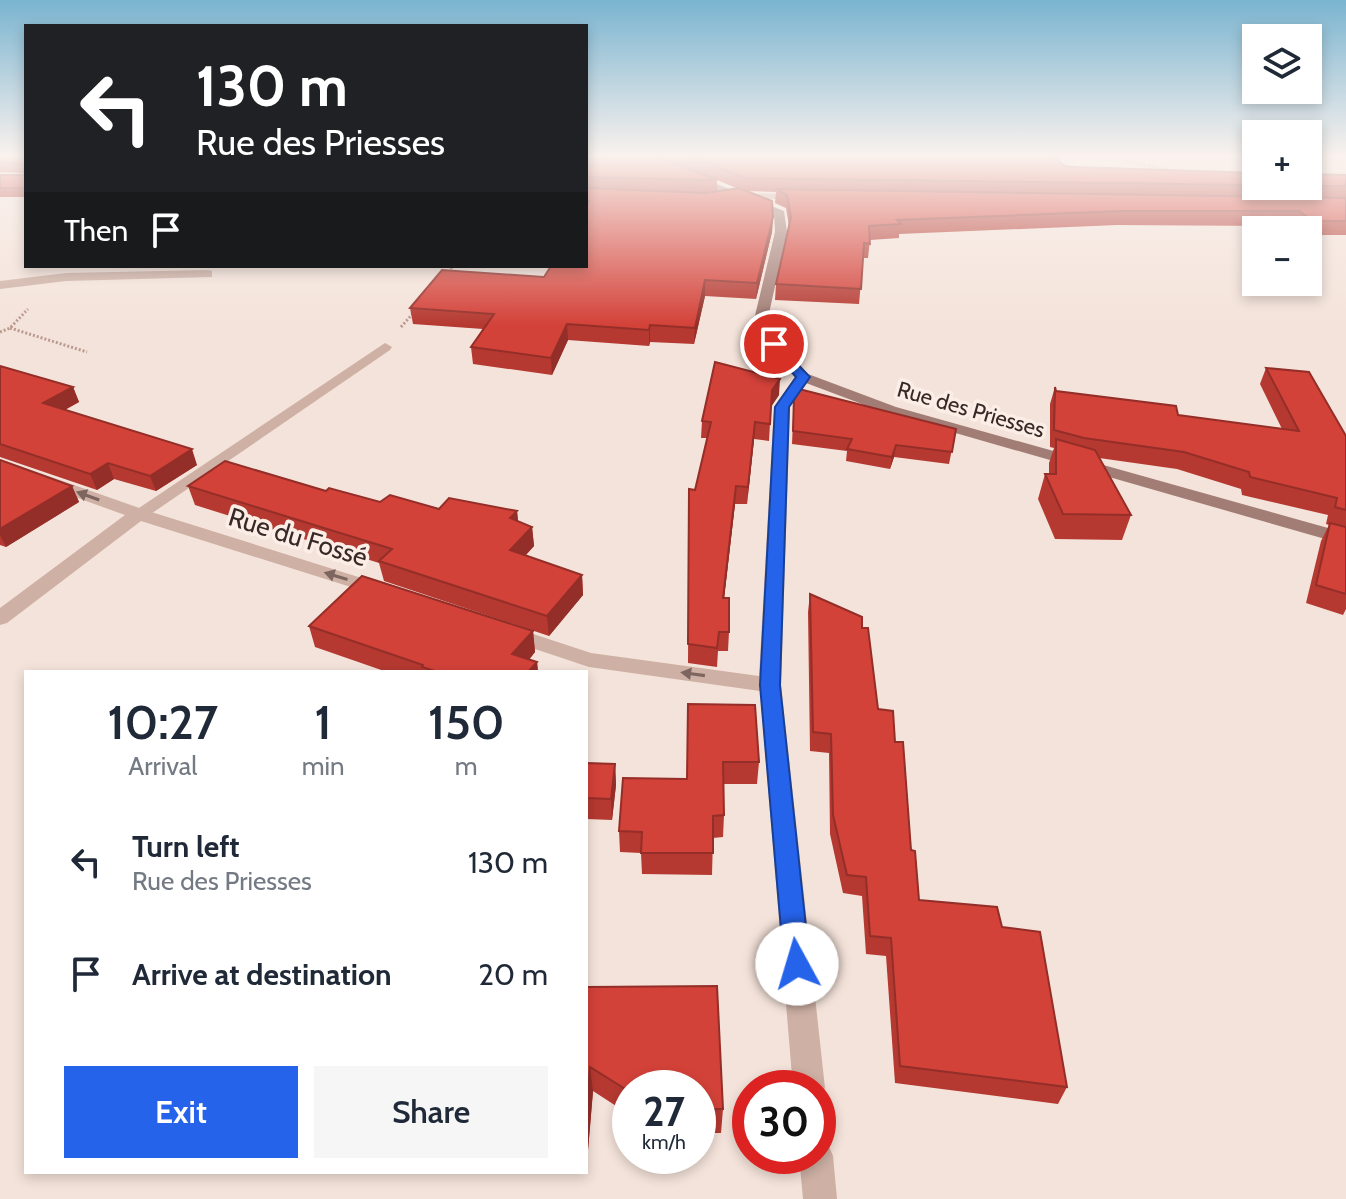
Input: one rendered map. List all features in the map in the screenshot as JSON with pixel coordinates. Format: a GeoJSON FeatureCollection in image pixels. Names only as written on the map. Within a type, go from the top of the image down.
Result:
{"type":"FeatureCollection","features":[{"type":"Feature","properties":{"kind":"street","name":"Rue des Priesses"},"geometry":{"type":"LineString","coordinates":[[779,213],[781,232],[759,328],[803,377],[891,410],[1346,539]]}},
{"type":"Feature","properties":{"kind":"street"},"geometry":{"type":"LineString","coordinates":[[0,285],[66,277],[208,274]]}},
{"type":"Feature","properties":{"kind":"street"},"geometry":{"type":"LineString","coordinates":[[0,618],[82,554],[385,347]]}},
{"type":"Feature","properties":{"kind":"street"},"geometry":{"type":"LineString","coordinates":[[803,377],[782,407],[770,685],[807,1070]]}},
{"type":"Feature","properties":{"kind":"street","name":"Rue du Fossé"},"geometry":{"type":"LineString","coordinates":[[0,464],[139,514],[402,597]]}},
{"type":"Feature","properties":{"kind":"street"},"geometry":{"type":"LineString","coordinates":[[489,626],[589,660],[770,685]]}},
{"type":"Feature","properties":{"kind":"street"},"geometry":{"type":"LineString","coordinates":[[818,1174],[820,1199]]}},
{"type":"Feature","properties":{"kind":"path"},"geometry":{"type":"LineString","coordinates":[[443,278],[451,268]]}},
{"type":"Feature","properties":{"kind":"path"},"geometry":{"type":"LineString","coordinates":[[385,347],[424,301]]}},
{"type":"Feature","properties":{"kind":"path"},"geometry":{"type":"LineString","coordinates":[[10,328],[87,352]]}},
{"type":"Feature","properties":{"kind":"building"},"geometry":{"type":"Polygon","coordinates":[[[588,213],[773,213],[757,283],[705,280],[695,328],[650,325],[649,330],[567,324],[551,358],[471,347],[494,314],[410,308],[442,270],[544,277],[550,268],[588,268],[588,213]]]}},
{"type":"Feature","properties":{"kind":"building"},"geometry":{"type":"Polygon","coordinates":[[[790,213],[1072,213],[897,220],[901,224],[869,226],[870,244],[864,243],[861,289],[776,284],[790,213]]]}},
{"type":"Feature","properties":{"kind":"building"},"geometry":{"type":"Polygon","coordinates":[[[1302,213],[1346,213],[1346,221],[1322,221],[1322,216],[1302,213]]]}},
{"type":"Feature","properties":{"kind":"building"},"geometry":{"type":"Polygon","coordinates":[[[715,362],[780,379],[772,390],[770,424],[755,422],[748,487],[736,486],[723,598],[729,598],[729,632],[719,632],[717,648],[688,644],[689,489],[695,490],[711,422],[702,421],[715,362]]]}},
{"type":"Feature","properties":{"kind":"building"},"geometry":{"type":"Polygon","coordinates":[[[0,366],[73,387],[43,403],[192,449],[150,476],[108,463],[90,474],[0,444],[0,366]]]}},
{"type":"Feature","properties":{"kind":"building"},"geometry":{"type":"Polygon","coordinates":[[[1266,368],[1309,372],[1346,436],[1346,510],[1335,507],[1337,498],[1250,477],[1249,472],[1184,452],[1084,438],[1054,430],[1055,387],[1056,391],[1176,406],[1178,415],[1299,431],[1266,368]]]}},
{"type":"Feature","properties":{"kind":"building"},"geometry":{"type":"Polygon","coordinates":[[[799,389],[956,429],[952,452],[896,445],[892,457],[847,449],[852,439],[793,431],[794,396],[799,389]]]}},
{"type":"Feature","properties":{"kind":"building"},"geometry":{"type":"Polygon","coordinates":[[[1056,439],[1095,450],[1131,515],[1063,514],[1045,474],[1056,474],[1056,439]]]}},
{"type":"Feature","properties":{"kind":"building"},"geometry":{"type":"Polygon","coordinates":[[[0,460],[72,486],[0,529],[0,460]]]}},
{"type":"Feature","properties":{"kind":"building"},"geometry":{"type":"Polygon","coordinates":[[[225,461],[326,491],[329,488],[380,502],[390,495],[439,509],[449,498],[517,511],[510,518],[532,527],[510,550],[582,575],[547,616],[379,561],[392,549],[188,486],[225,461]]]}},
{"type":"Feature","properties":{"kind":"building"},"geometry":{"type":"Polygon","coordinates":[[[1330,523],[1346,527],[1346,594],[1316,585],[1330,523]]]}},
{"type":"Feature","properties":{"kind":"building"},"geometry":{"type":"Polygon","coordinates":[[[362,576],[533,631],[512,654],[537,662],[530,670],[432,670],[309,626],[362,576]]]}},
{"type":"Feature","properties":{"kind":"building"},"geometry":{"type":"Polygon","coordinates":[[[810,594],[862,617],[862,628],[868,628],[878,709],[893,711],[895,742],[903,742],[911,850],[915,851],[919,900],[997,907],[1002,927],[1040,932],[1067,1087],[900,1066],[891,938],[870,936],[866,877],[847,875],[833,815],[831,734],[813,732],[810,594]]]}},
{"type":"Feature","properties":{"kind":"building"},"geometry":{"type":"Polygon","coordinates":[[[688,704],[755,705],[759,762],[723,762],[724,815],[713,816],[713,853],[641,853],[642,832],[619,831],[623,778],[687,779],[688,704]]]}},
{"type":"Feature","properties":{"kind":"building"},"geometry":{"type":"Polygon","coordinates":[[[588,763],[615,764],[611,799],[588,798],[588,763]]]}},
{"type":"Feature","properties":{"kind":"building"},"geometry":{"type":"Polygon","coordinates":[[[717,986],[723,1109],[716,1109],[716,1070],[612,1070],[612,1081],[590,1067],[588,1092],[588,987],[717,986]]]}},
{"type":"Feature","properties":{"kind":"route"},"geometry":{"type":"LineString","coordinates":[[774,344],[803,377],[782,407],[770,685],[797,964]]}}]}
